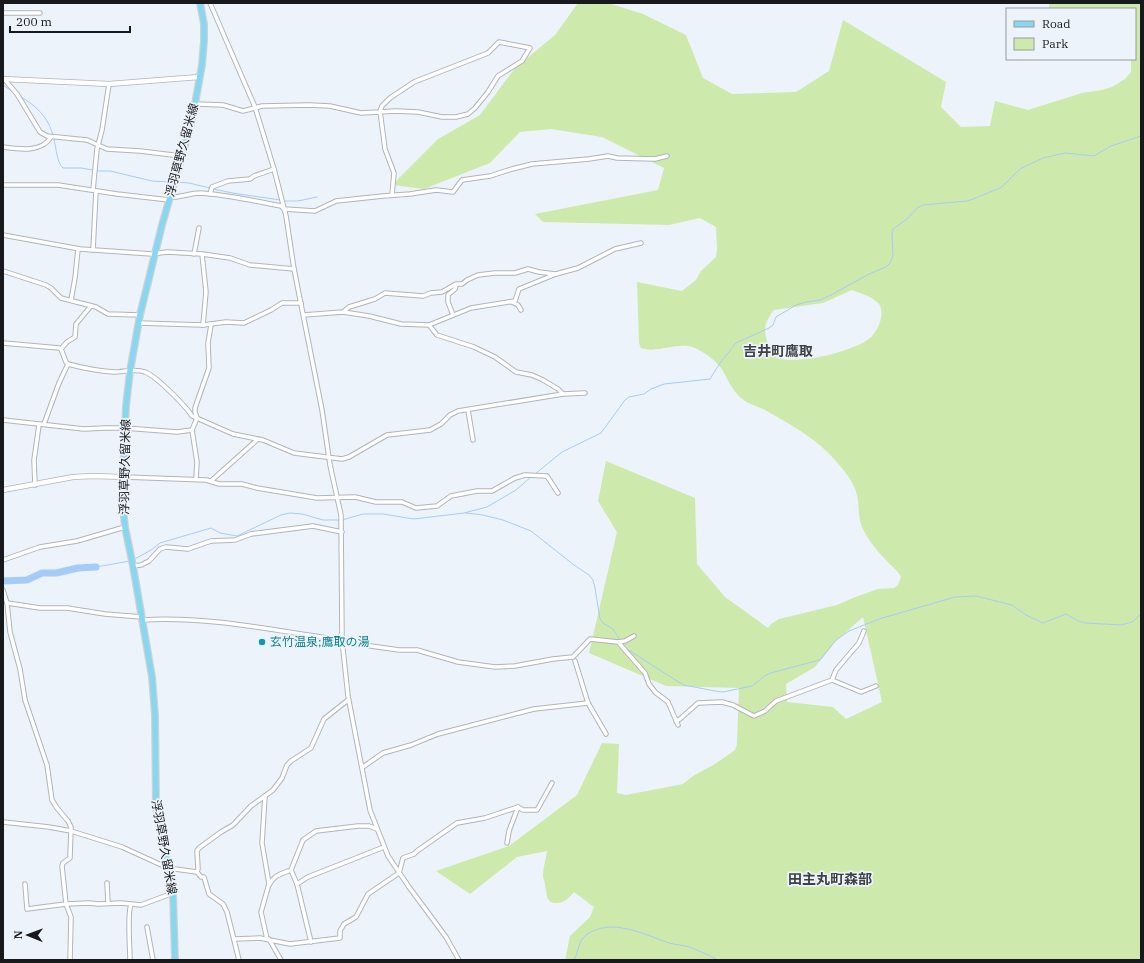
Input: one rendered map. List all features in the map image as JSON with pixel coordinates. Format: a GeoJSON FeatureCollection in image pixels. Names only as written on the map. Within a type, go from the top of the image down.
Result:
{"type":"FeatureCollection","features":[{"type":"Feature","properties":{"kind":"main road","name":"浮羽草野久留米線"},"geometry":{"type":"LineString","coordinates":[[176,960],[173,893],[156,807],[154,696],[150,659],[125,527],[122,499],[125,428],[130,371],[138,323],[155,253],[195,104],[202,65],[204,24],[200,3]]}},
{"type":"Feature","properties":{"kind":"street"},"geometry":{"type":"LineString","coordinates":[[210,3],[254,107],[274,169],[284,209],[294,269],[322,410],[329,458],[341,515],[342,640],[348,700],[358,752],[363,767],[370,810],[388,856],[446,937],[459,960]]}},
{"type":"Feature","properties":{"kind":"street"},"geometry":{"type":"LineString","coordinates":[[3,13],[40,13]]}},
{"type":"Feature","properties":{"kind":"street"},"geometry":{"type":"LineString","coordinates":[[195,104],[223,105],[243,111],[254,107],[286,104],[330,106],[361,113],[371,113],[380,111],[396,110],[418,112],[442,117],[456,117],[468,114],[475,108],[488,92],[498,76],[522,61],[530,48],[499,42],[488,53],[414,82],[390,98],[382,106],[380,111],[385,149],[394,173],[392,195]]}},
{"type":"Feature","properties":{"kind":"street"},"geometry":{"type":"LineString","coordinates":[[3,79],[109,84],[199,77]]}},
{"type":"Feature","properties":{"kind":"street"},"geometry":{"type":"LineString","coordinates":[[3,79],[17,94],[40,132],[53,137],[87,140],[107,148],[181,156]]}},
{"type":"Feature","properties":{"kind":"street"},"geometry":{"type":"LineString","coordinates":[[93,250],[95,171],[109,84]]}},
{"type":"Feature","properties":{"kind":"street"},"geometry":{"type":"LineString","coordinates":[[3,147],[23,149],[33,148],[48,142],[53,137]]}},
{"type":"Feature","properties":{"kind":"street"},"geometry":{"type":"LineString","coordinates":[[211,190],[281,206],[284,209],[316,210],[336,201],[436,190],[454,192],[462,180],[490,176],[526,165],[608,156],[618,158],[654,159],[667,156]]}},
{"type":"Feature","properties":{"kind":"street"},"geometry":{"type":"LineString","coordinates":[[3,185],[51,184],[170,198],[211,190],[228,182],[250,179],[254,176],[274,169]]}},
{"type":"Feature","properties":{"kind":"street"},"geometry":{"type":"LineString","coordinates":[[194,254],[199,228]]}},
{"type":"Feature","properties":{"kind":"street"},"geometry":{"type":"LineString","coordinates":[[3,235],[93,250],[152,254],[167,252],[202,254],[230,258],[250,265],[294,269]]}},
{"type":"Feature","properties":{"kind":"street"},"geometry":{"type":"LineString","coordinates":[[304,315],[343,312],[369,316],[401,324],[429,325],[471,308],[515,301],[519,289],[556,274],[578,268],[615,249],[641,243]]}},
{"type":"Feature","properties":{"kind":"street"},"geometry":{"type":"LineString","coordinates":[[70,300],[75,278],[78,248]]}},
{"type":"Feature","properties":{"kind":"street"},"geometry":{"type":"LineString","coordinates":[[202,254],[206,292],[203,325]]}},
{"type":"Feature","properties":{"kind":"street"},"geometry":{"type":"LineString","coordinates":[[343,312],[349,307],[375,299],[385,293],[423,296],[431,293],[442,292],[456,284],[462,284],[478,275],[515,273],[528,269],[556,274]]}},
{"type":"Feature","properties":{"kind":"street"},"geometry":{"type":"LineString","coordinates":[[3,272],[46,285],[61,298],[96,307],[108,314],[140,315]]}},
{"type":"Feature","properties":{"kind":"street"},"geometry":{"type":"LineString","coordinates":[[453,315],[448,302],[448,295],[455,290],[456,284]]}},
{"type":"Feature","properties":{"kind":"street"},"geometry":{"type":"LineString","coordinates":[[511,302],[518,305],[521,310]]}},
{"type":"Feature","properties":{"kind":"street"},"geometry":{"type":"LineString","coordinates":[[138,323],[211,325],[220,322],[244,323],[266,313],[282,303],[301,304]]}},
{"type":"Feature","properties":{"kind":"street"},"geometry":{"type":"LineString","coordinates":[[61,349],[67,342],[75,337],[76,324],[91,306]]}},
{"type":"Feature","properties":{"kind":"street"},"geometry":{"type":"LineString","coordinates":[[196,480],[197,462],[192,430],[197,418],[195,408],[208,368],[208,342],[211,325]]}},
{"type":"Feature","properties":{"kind":"street"},"geometry":{"type":"LineString","coordinates":[[429,325],[437,335],[474,347],[495,357],[516,372],[532,375],[543,380],[558,389],[563,394]]}},
{"type":"Feature","properties":{"kind":"street"},"geometry":{"type":"LineString","coordinates":[[3,343],[61,349]]}},
{"type":"Feature","properties":{"kind":"street"},"geometry":{"type":"LineString","coordinates":[[61,349],[68,364],[90,370],[115,372],[142,371],[166,389],[189,411],[192,416],[233,434],[275,444],[300,455],[342,460],[350,458],[387,435],[430,430],[441,424],[450,415],[458,411],[563,394],[585,393]]}},
{"type":"Feature","properties":{"kind":"street"},"geometry":{"type":"LineString","coordinates":[[35,485],[34,460],[41,425],[68,364]]}},
{"type":"Feature","properties":{"kind":"street"},"geometry":{"type":"LineString","coordinates":[[468,410],[474,440]]}},
{"type":"Feature","properties":{"kind":"street"},"geometry":{"type":"LineString","coordinates":[[3,420],[84,429],[125,428],[177,432],[192,430]]}},
{"type":"Feature","properties":{"kind":"street"},"geometry":{"type":"LineString","coordinates":[[211,481],[258,439]]}},
{"type":"Feature","properties":{"kind":"street"},"geometry":{"type":"LineString","coordinates":[[3,490],[78,477],[196,480],[211,481],[219,484],[242,484],[311,497],[355,497],[376,502],[402,502],[416,508],[437,506],[451,496],[477,491],[492,491],[515,478],[525,475],[547,476],[558,493]]}},
{"type":"Feature","properties":{"kind":"street"},"geometry":{"type":"LineString","coordinates":[[133,565],[141,565],[149,561],[160,549],[166,547],[188,548],[211,541],[235,540],[251,534],[313,526],[342,532]]}},
{"type":"Feature","properties":{"kind":"street"},"geometry":{"type":"LineString","coordinates":[[3,560],[40,547],[77,541],[125,527]]}},
{"type":"Feature","properties":{"kind":"street"},"geometry":{"type":"LineString","coordinates":[[3,590],[7,603],[10,632],[20,669],[25,700],[46,761],[52,800],[56,808],[68,821],[71,831],[70,858],[63,863],[62,866],[66,904],[70,917],[70,960]]}},
{"type":"Feature","properties":{"kind":"street"},"geometry":{"type":"LineString","coordinates":[[7,603],[40,608],[67,608],[143,619],[200,620],[342,640],[356,644],[399,650],[417,650],[458,662],[495,667],[514,666],[573,657],[590,639],[618,642],[625,641],[634,636]]}},
{"type":"Feature","properties":{"kind":"street"},"geometry":{"type":"LineString","coordinates":[[832,680],[836,670],[859,643],[864,631]]}},
{"type":"Feature","properties":{"kind":"street"},"geometry":{"type":"LineString","coordinates":[[618,642],[645,673],[652,688],[668,702],[678,725]]}},
{"type":"Feature","properties":{"kind":"street"},"geometry":{"type":"LineString","coordinates":[[575,661],[588,703],[606,734]]}},
{"type":"Feature","properties":{"kind":"street"},"geometry":{"type":"LineString","coordinates":[[676,721],[698,703],[722,702],[733,705],[754,716],[765,710],[776,701],[832,680],[861,692],[876,686]]}},
{"type":"Feature","properties":{"kind":"street"},"geometry":{"type":"LineString","coordinates":[[197,872],[197,851],[199,848],[233,825],[251,806],[273,790],[282,778],[287,765],[312,748],[324,719],[348,700]]}},
{"type":"Feature","properties":{"kind":"street"},"geometry":{"type":"LineString","coordinates":[[363,767],[383,753],[410,745],[438,734],[534,709],[588,703]]}},
{"type":"Feature","properties":{"kind":"street"},"geometry":{"type":"LineString","coordinates":[[234,939],[253,937],[290,944],[340,938],[340,931],[344,924],[356,917],[368,894],[399,873],[403,858],[414,854],[457,823],[484,818],[518,807],[523,810],[537,810],[552,783]]}},
{"type":"Feature","properties":{"kind":"street"},"geometry":{"type":"LineString","coordinates":[[265,796],[262,843],[268,888]]}},
{"type":"Feature","properties":{"kind":"street"},"geometry":{"type":"LineString","coordinates":[[507,843],[509,831],[518,807]]}},
{"type":"Feature","properties":{"kind":"street"},"geometry":{"type":"LineString","coordinates":[[3,822],[71,831],[122,847],[168,868],[197,872],[201,877],[204,877],[209,894],[223,904],[227,912],[239,960]]}},
{"type":"Feature","properties":{"kind":"street"},"geometry":{"type":"LineString","coordinates":[[311,942],[297,884],[291,870],[303,840],[321,830],[358,826],[369,826],[377,829]]}},
{"type":"Feature","properties":{"kind":"street"},"geometry":{"type":"LineString","coordinates":[[297,884],[308,877],[384,847]]}},
{"type":"Feature","properties":{"kind":"street"},"geometry":{"type":"LineString","coordinates":[[281,960],[268,939],[261,909],[268,888],[275,876],[291,870]]}},
{"type":"Feature","properties":{"kind":"street"},"geometry":{"type":"LineString","coordinates":[[107,882],[108,903]]}},
{"type":"Feature","properties":{"kind":"street"},"geometry":{"type":"LineString","coordinates":[[25,884],[27,909],[66,904],[89,903],[141,905],[173,893]]}},
{"type":"Feature","properties":{"kind":"street"},"geometry":{"type":"LineString","coordinates":[[130,905],[128,919],[130,960]]}},
{"type":"Feature","properties":{"kind":"street"},"geometry":{"type":"LineString","coordinates":[[147,927],[153,960]]}},
{"type":"Feature","properties":{"kind":"green space"},"geometry":{"type":"Polygon","coordinates":[[[578,3],[608,3],[643,14],[686,35],[703,78],[732,94],[796,92],[829,71],[843,20],[946,82],[941,107],[961,127],[990,126],[995,101],[1028,110],[1082,93],[1112,87],[1125,79],[1131,72],[1131,60],[1136,60],[1136,8],[1049,8],[1049,3],[1141,3],[1141,960],[565,960],[570,936],[590,917],[594,907],[574,892],[562,902],[552,903],[548,899],[543,876],[547,851],[517,857],[470,894],[436,871],[509,846],[577,795],[602,743],[619,744],[617,793],[626,795],[683,784],[693,776],[715,764],[735,750],[737,744],[739,688],[666,686],[589,653],[617,532],[598,501],[606,461],[695,498],[697,564],[725,597],[768,628],[779,619],[837,605],[878,589],[894,588],[898,585],[901,577],[874,547],[862,528],[855,488],[839,464],[818,444],[789,424],[741,398],[732,387],[719,365],[709,356],[695,348],[682,346],[654,350],[641,348],[639,343],[637,282],[682,291],[696,280],[701,271],[716,257],[716,227],[700,218],[669,225],[543,222],[535,214],[658,190],[664,168],[602,137],[551,129],[520,132],[490,163],[424,189],[392,185],[438,139],[480,115],[515,68],[555,35],[578,3]],[[852,290],[823,303],[774,310],[767,321],[765,328],[769,348],[778,358],[799,360],[828,355],[866,341],[873,335],[878,327],[881,316],[881,308],[872,298],[852,290]],[[863,617],[836,641],[815,667],[786,684],[787,702],[833,707],[846,719],[882,702],[863,617]]]}},
{"type":"Feature","properties":{"kind":"waterway"},"geometry":{"type":"LineString","coordinates":[[3,85],[13,92]]}},
{"type":"Feature","properties":{"kind":"waterway"},"geometry":{"type":"LineString","coordinates":[[21,97],[36,107],[50,126],[57,157],[63,168],[110,171],[152,181],[170,182]]}},
{"type":"Feature","properties":{"kind":"waterway"},"geometry":{"type":"LineString","coordinates":[[535,474],[562,452],[601,433],[625,400],[629,397],[644,394],[651,389],[664,384],[710,379],[720,363],[736,343],[769,328],[773,325],[776,317],[796,305],[820,300],[869,274],[886,267],[890,263],[893,256],[893,229],[907,219],[917,208],[923,205],[967,201],[973,199],[1000,188],[1020,169],[1043,158],[1065,153],[1094,156],[1111,146],[1141,136]]}},
{"type":"Feature","properties":{"kind":"waterway"},"geometry":{"type":"LineString","coordinates":[[176,182],[189,183],[210,188]]}},
{"type":"Feature","properties":{"kind":"waterway"},"geometry":{"type":"LineString","coordinates":[[213,189],[281,200]]}},
{"type":"Feature","properties":{"kind":"waterway"},"geometry":{"type":"LineString","coordinates":[[284,201],[298,201],[317,197]]}},
{"type":"Feature","properties":{"kind":"waterway"},"geometry":{"type":"LineString","coordinates":[[342,520],[363,514],[383,514],[414,519],[464,513],[487,507],[516,490],[531,477]]}},
{"type":"Feature","properties":{"kind":"waterway"},"geometry":{"type":"LineString","coordinates":[[133,560],[160,543],[211,528],[220,533],[237,536],[281,515],[290,513],[302,514],[323,520],[339,520]]}},
{"type":"Feature","properties":{"kind":"waterway"},"geometry":{"type":"LineString","coordinates":[[466,513],[503,520],[531,531],[589,575],[593,580],[600,619],[603,623],[613,629],[620,640]]}},
{"type":"Feature","properties":{"kind":"waterway"},"geometry":{"type":"LineString","coordinates":[[96,567],[130,561]]}},
{"type":"Feature","properties":{"kind":"waterway"},"geometry":{"type":"LineString","coordinates":[[3,581],[27,580],[42,573],[56,573],[78,568],[96,567]]}},
{"type":"Feature","properties":{"kind":"waterway"},"geometry":{"type":"LineString","coordinates":[[627,649],[684,685],[723,692],[752,686],[766,675],[821,659],[836,640],[849,631],[879,619],[955,597],[976,596],[1012,605],[1026,615],[1043,623],[1066,614],[1078,621],[1086,623],[1121,625],[1132,622],[1141,614]]}},
{"type":"Feature","properties":{"kind":"waterway"},"geometry":{"type":"LineString","coordinates":[[574,960],[583,937],[596,930],[606,927],[627,929],[669,943],[690,947],[718,960]]}},
{"type":"Feature","properties":{"kind":"place","name":"玄竹温泉;鷹取の湯"},"geometry":{"type":"Point","coordinates":[262,642]}},
{"type":"Feature","properties":{"kind":"district","name":"吉井町鷹取"},"geometry":{"type":"Point","coordinates":[778,351]}},
{"type":"Feature","properties":{"kind":"district","name":"田主丸町森部"},"geometry":{"type":"Point","coordinates":[830,879]}}]}
